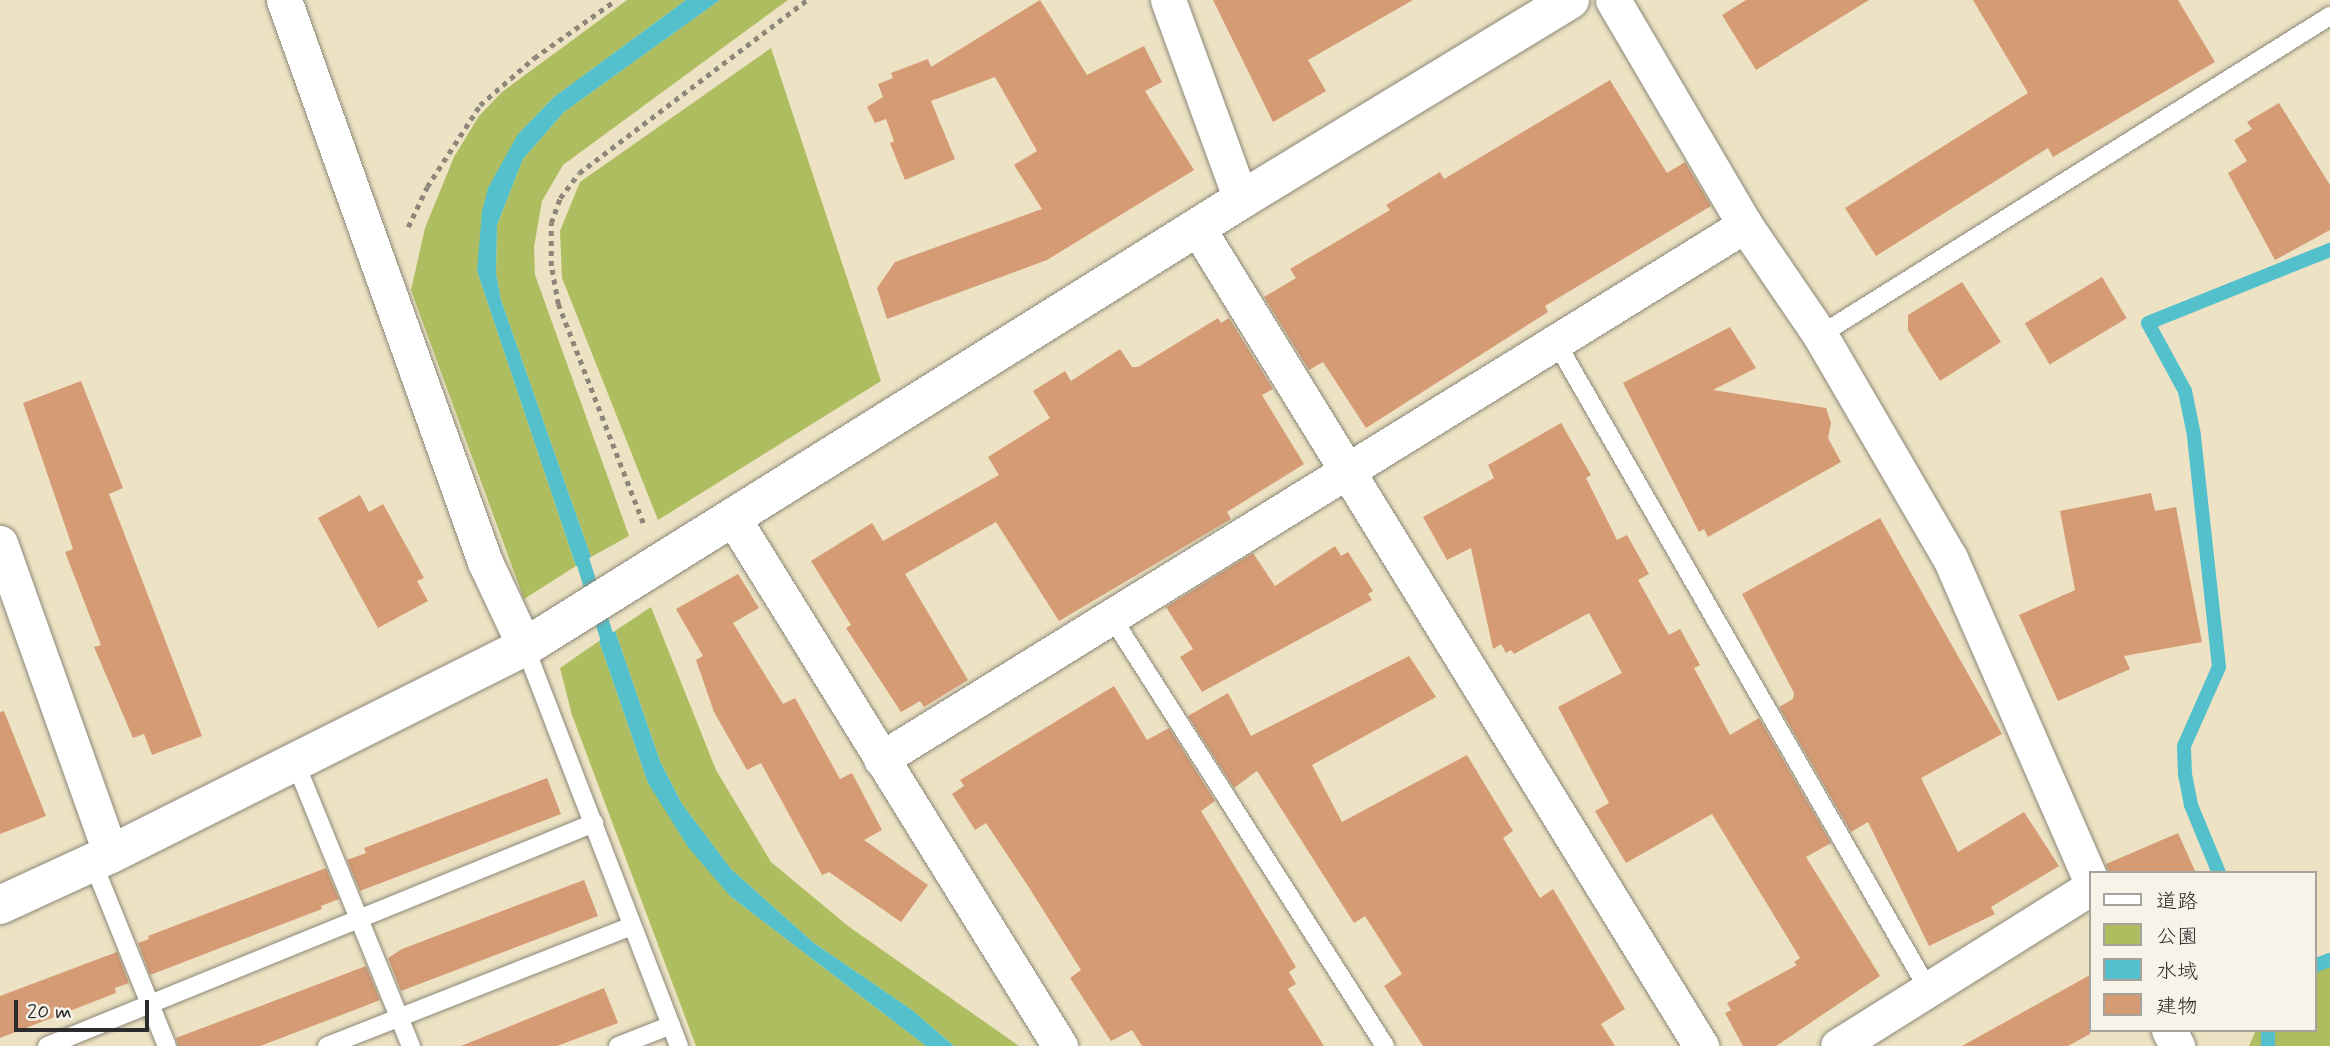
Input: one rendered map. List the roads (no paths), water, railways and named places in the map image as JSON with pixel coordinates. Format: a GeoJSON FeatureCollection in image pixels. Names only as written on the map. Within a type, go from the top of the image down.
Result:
{"type":"FeatureCollection","features":[{"type":"Feature","properties":{"kind":"street"},"geometry":{"type":"LineString","coordinates":[[284,0],[485,562],[525,646]]}},
{"type":"Feature","properties":{"kind":"street"},"geometry":{"type":"LineString","coordinates":[[1168,0],[1241,200]]}},
{"type":"Feature","properties":{"kind":"street"},"geometry":{"type":"LineString","coordinates":[[0,905],[102,859],[525,646],[659,565],[1197,227],[1570,0]]}},
{"type":"Feature","properties":{"kind":"street"},"geometry":{"type":"LineString","coordinates":[[1613,0],[1745,225],[1820,335],[1950,558],[2088,873]]}},
{"type":"Feature","properties":{"kind":"street"},"geometry":{"type":"LineString","coordinates":[[881,759],[1745,225]]}},
{"type":"Feature","properties":{"kind":"street"},"geometry":{"type":"LineString","coordinates":[[1197,227],[1700,1046]]}},
{"type":"Feature","properties":{"kind":"street"},"geometry":{"type":"LineString","coordinates":[[733,518],[1060,1046]]}},
{"type":"Feature","properties":{"kind":"street"},"geometry":{"type":"LineString","coordinates":[[0,543],[102,859]]}},
{"type":"Feature","properties":{"kind":"street"},"geometry":{"type":"LineString","coordinates":[[1839,1046],[2088,889]]}},
{"type":"Feature","properties":{"kind":"lane"},"geometry":{"type":"LineString","coordinates":[[1820,335],[2330,16]]}},
{"type":"Feature","properties":{"kind":"lane"},"geometry":{"type":"LineString","coordinates":[[1556,342],[1928,989]]}},
{"type":"Feature","properties":{"kind":"lane"},"geometry":{"type":"LineString","coordinates":[[1111,616],[1385,1046]]}},
{"type":"Feature","properties":{"kind":"lane"},"geometry":{"type":"LineString","coordinates":[[525,646],[679,1046]]}},
{"type":"Feature","properties":{"kind":"lane"},"geometry":{"type":"LineString","coordinates":[[295,762],[411,1046]]}},
{"type":"Feature","properties":{"kind":"lane"},"geometry":{"type":"LineString","coordinates":[[47,1046],[594,823]]}},
{"type":"Feature","properties":{"kind":"lane"},"geometry":{"type":"LineString","coordinates":[[102,859],[150,1004],[167,1046]]}},
{"type":"Feature","properties":{"kind":"lane"},"geometry":{"type":"LineString","coordinates":[[327,1046],[632,926]]}},
{"type":"Feature","properties":{"kind":"lane"},"geometry":{"type":"LineString","coordinates":[[618,1046],[671,1025]]}},
{"type":"Feature","properties":{"kind":"water"},"geometry":{"type":"Polygon","coordinates":[[[686,0],[720,0],[564,112],[523,159],[497,225],[496,273],[501,300],[591,557],[576,566],[477,271],[482,211],[488,188],[518,134],[554,97],[686,0]]]}},
{"type":"Feature","properties":{"kind":"water"},"geometry":{"type":"Polygon","coordinates":[[[615,631],[660,761],[682,804],[731,869],[814,943],[912,1010],[954,1046],[926,1046],[730,896],[688,847],[648,783],[599,641],[615,631]]]}},
{"type":"Feature","properties":{"kind":"waterway"},"geometry":{"type":"LineString","coordinates":[[2218,871],[2191,805],[2185,775],[2184,746],[2219,667],[2194,435],[2185,391],[2148,323],[2330,250]]}},
{"type":"Feature","properties":{"kind":"waterway"},"geometry":{"type":"LineString","coordinates":[[578,546],[612,653]]}},
{"type":"Feature","properties":{"kind":"waterway"},"geometry":{"type":"LineString","coordinates":[[2316,965],[2330,960]]}},
{"type":"Feature","properties":{"kind":"waterway"},"geometry":{"type":"LineString","coordinates":[[2268,1032],[2268,1046]]}}]}
